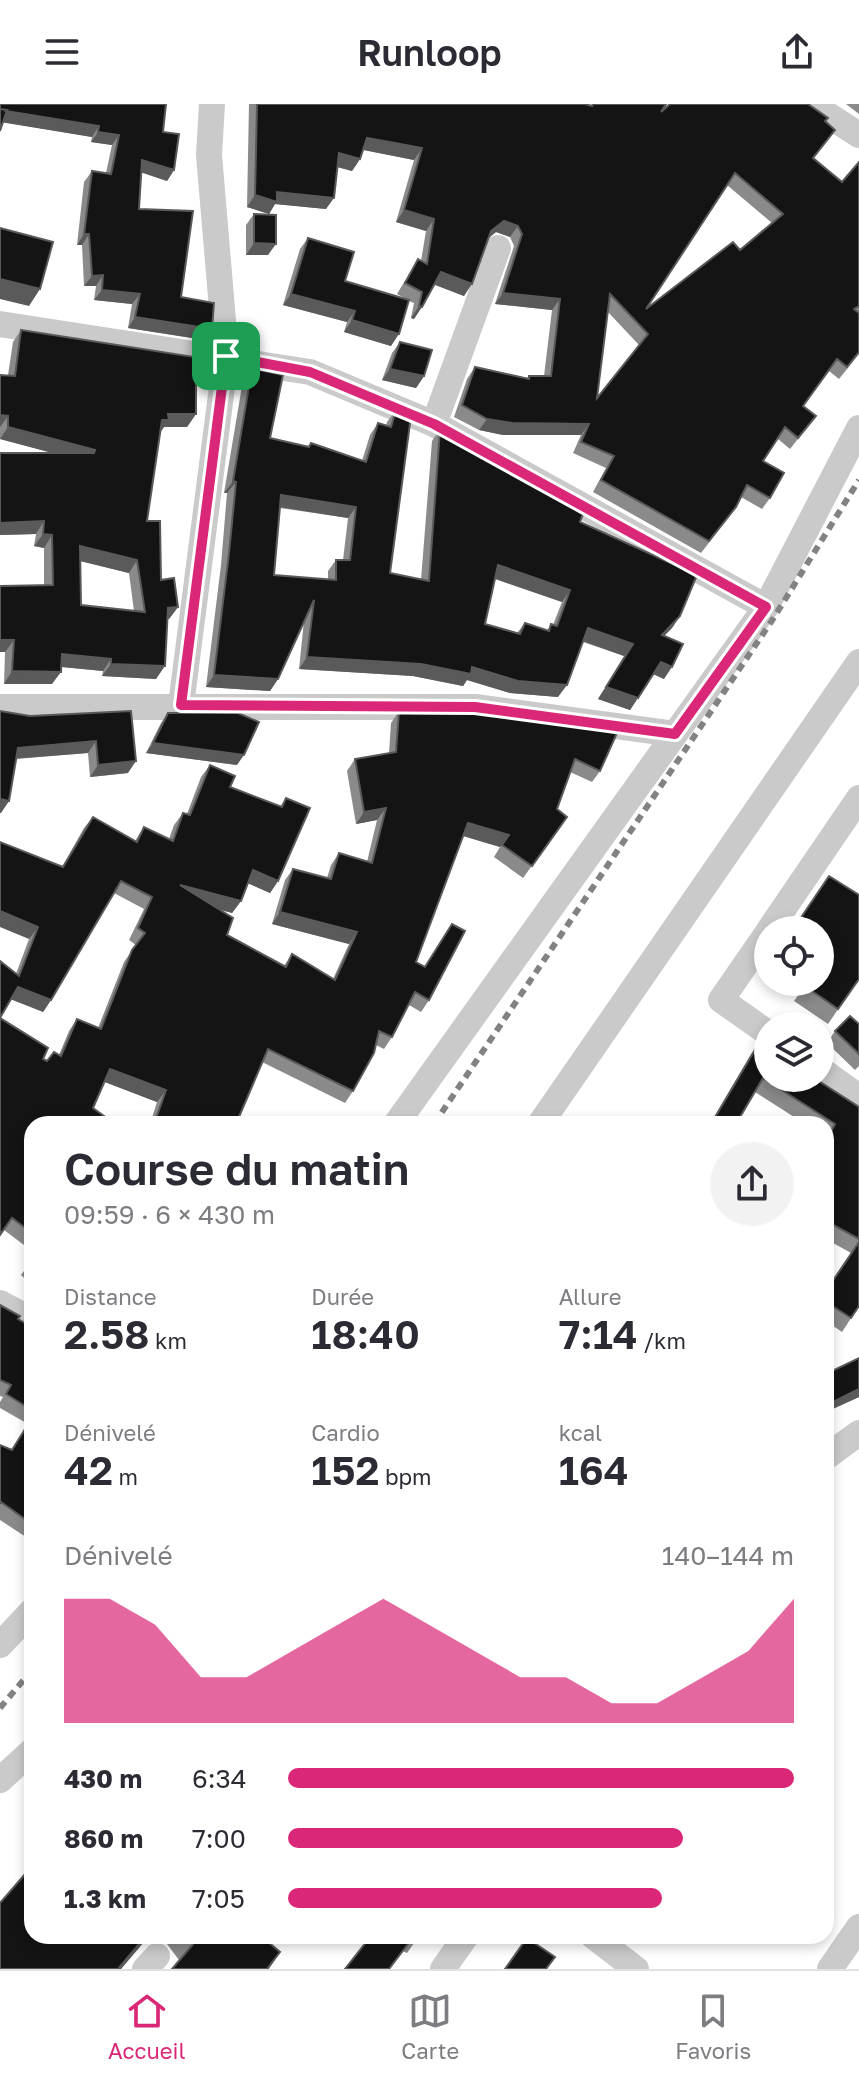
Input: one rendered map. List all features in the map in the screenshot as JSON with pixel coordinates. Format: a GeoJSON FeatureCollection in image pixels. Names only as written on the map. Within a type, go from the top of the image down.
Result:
{"type":"FeatureCollection","features":[{"type":"Feature","properties":{"kind":"street"},"geometry":{"type":"LineString","coordinates":[[181,705],[226,356],[209,155],[212,104]]}},
{"type":"Feature","properties":{"kind":"street"},"geometry":{"type":"LineString","coordinates":[[811,104],[859,135]]}},
{"type":"Feature","properties":{"kind":"street"},"geometry":{"type":"LineString","coordinates":[[434,424],[498,248]]}},
{"type":"Feature","properties":{"kind":"street"},"geometry":{"type":"LineString","coordinates":[[0,324],[226,356],[310,372],[434,424],[766,607]]}},
{"type":"Feature","properties":{"kind":"street"},"geometry":{"type":"LineString","coordinates":[[402,1116],[766,607],[859,428]]}},
{"type":"Feature","properties":{"kind":"street"},"geometry":{"type":"LineString","coordinates":[[546,1116],[859,662]]}},
{"type":"Feature","properties":{"kind":"street"},"geometry":{"type":"LineString","coordinates":[[0,707],[475,707],[675,734]]}},
{"type":"Feature","properties":{"kind":"street"},"geometry":{"type":"LineString","coordinates":[[778,916],[859,798]]}},
{"type":"Feature","properties":{"kind":"street"},"geometry":{"type":"LineString","coordinates":[[754,952],[721,1000],[754,1023]]}},
{"type":"Feature","properties":{"kind":"street"},"geometry":{"type":"LineString","coordinates":[[834,1079],[859,1097]]}},
{"type":"Feature","properties":{"kind":"street"},"geometry":{"type":"LineString","coordinates":[[0,1303],[24,1316]]}},
{"type":"Feature","properties":{"kind":"street"},"geometry":{"type":"LineString","coordinates":[[834,1452],[858,1435]]}},
{"type":"Feature","properties":{"kind":"street"},"geometry":{"type":"LineString","coordinates":[[0,1645],[24,1620]]}},
{"type":"Feature","properties":{"kind":"street"},"geometry":{"type":"LineString","coordinates":[[0,1780],[24,1758]]}},
{"type":"Feature","properties":{"kind":"street"},"geometry":{"type":"LineString","coordinates":[[830,1969],[859,1927]]}},
{"type":"Feature","properties":{"kind":"street"},"geometry":{"type":"LineString","coordinates":[[443,1969],[460,1944]]}},
{"type":"Feature","properties":{"kind":"street"},"geometry":{"type":"LineString","coordinates":[[603,1944],[636,1969]]}},
{"type":"Feature","properties":{"kind":"building"},"geometry":{"type":"Polygon","coordinates":[[[0,104],[166,104],[163,132],[179,134],[174,170],[142,160],[139,209],[193,211],[181,297],[214,303],[212,329],[135,317],[140,294],[102,290],[103,275],[92,276],[89,234],[84,234],[92,171],[111,174],[119,135],[98,132],[99,126],[6,111],[0,109],[0,104]]]}},
{"type":"Feature","properties":{"kind":"building"},"geometry":{"type":"Polygon","coordinates":[[[257,104],[666,104],[661,112],[670,104],[808,104],[828,118],[825,121],[835,130],[813,158],[842,182],[859,162],[859,306],[854,309],[859,313],[859,352],[847,367],[837,359],[803,406],[816,416],[798,438],[785,427],[763,461],[784,473],[770,498],[747,485],[736,507],[709,541],[601,480],[614,456],[581,442],[589,424],[512,423],[487,419],[462,405],[475,367],[529,379],[529,376],[551,376],[560,299],[503,293],[522,234],[518,226],[504,221],[491,231],[472,284],[441,272],[422,307],[419,306],[422,292],[405,283],[418,259],[427,264],[434,219],[404,210],[422,148],[367,138],[360,159],[339,153],[334,198],[277,192],[277,202],[255,195],[257,104]],[[735,173],[646,309],[733,242],[740,250],[783,214],[735,173]],[[610,294],[597,398],[648,334],[610,294]]]}},
{"type":"Feature","properties":{"kind":"building"},"geometry":{"type":"Polygon","coordinates":[[[0,109],[7,110],[0,131],[0,109]]]}},
{"type":"Feature","properties":{"kind":"building"},"geometry":{"type":"Polygon","coordinates":[[[254,214],[276,215],[276,244],[254,243],[254,214]]]}},
{"type":"Feature","properties":{"kind":"building"},"geometry":{"type":"Polygon","coordinates":[[[0,228],[53,242],[40,289],[0,279],[0,228]]]}},
{"type":"Feature","properties":{"kind":"building"},"geometry":{"type":"Polygon","coordinates":[[[308,238],[354,252],[345,281],[409,300],[399,334],[352,320],[355,311],[291,294],[308,238]]]}},
{"type":"Feature","properties":{"kind":"building"},"geometry":{"type":"Polygon","coordinates":[[[21,330],[207,359],[206,367],[196,366],[196,414],[168,414],[169,420],[162,420],[147,521],[160,521],[161,580],[174,578],[178,607],[168,608],[165,666],[111,664],[111,659],[62,654],[61,672],[12,671],[14,640],[0,640],[0,586],[53,585],[52,535],[43,534],[44,521],[0,523],[0,453],[94,453],[95,450],[8,427],[8,416],[0,415],[0,375],[15,376],[21,330]],[[80,546],[81,605],[145,612],[137,560],[80,546]]]}},
{"type":"Feature","properties":{"kind":"building"},"geometry":{"type":"Polygon","coordinates":[[[400,342],[432,350],[424,376],[390,369],[400,342]]]}},
{"type":"Feature","properties":{"kind":"building"},"geometry":{"type":"Polygon","coordinates":[[[252,368],[283,375],[270,438],[309,447],[311,443],[366,462],[378,423],[391,427],[396,410],[411,416],[390,573],[429,581],[440,429],[585,509],[580,522],[697,575],[680,616],[662,635],[683,644],[672,667],[661,662],[638,698],[606,687],[633,644],[588,628],[567,685],[518,681],[472,667],[471,674],[421,664],[307,657],[314,600],[278,679],[214,675],[236,482],[233,481],[252,368]],[[281,495],[274,575],[336,580],[336,560],[350,560],[356,507],[281,495]],[[498,565],[485,624],[520,634],[525,623],[549,631],[551,624],[557,626],[570,590],[498,565]]]}},
{"type":"Feature","properties":{"kind":"building"},"geometry":{"type":"Polygon","coordinates":[[[0,711],[30,716],[131,711],[136,761],[98,765],[96,741],[18,748],[9,801],[0,799],[0,711]]]}},
{"type":"Feature","properties":{"kind":"building"},"geometry":{"type":"Polygon","coordinates":[[[399,711],[473,711],[617,733],[600,771],[575,759],[557,809],[567,817],[532,866],[502,845],[509,835],[468,823],[416,962],[425,967],[452,924],[465,931],[429,1000],[415,992],[392,1037],[379,1031],[374,1053],[353,1091],[268,1049],[239,1116],[157,1116],[166,1090],[110,1069],[93,1108],[104,1116],[24,1116],[24,1227],[12,1218],[0,1235],[0,961],[19,976],[38,927],[0,911],[0,842],[63,867],[93,817],[137,842],[144,827],[173,841],[183,813],[190,815],[210,765],[235,776],[230,787],[282,807],[286,798],[310,808],[278,881],[253,870],[241,901],[180,885],[233,918],[227,935],[286,967],[292,954],[335,980],[357,932],[280,912],[293,869],[331,879],[339,853],[372,863],[386,808],[364,812],[355,759],[396,752],[399,711]],[[121,881],[51,1000],[18,987],[0,1018],[48,1048],[43,1059],[47,1061],[54,1052],[61,1056],[77,1019],[101,1029],[132,950],[145,933],[138,928],[152,897],[121,881]]]}},
{"type":"Feature","properties":{"kind":"building"},"geometry":{"type":"Polygon","coordinates":[[[168,713],[238,713],[259,722],[244,755],[153,743],[168,713]]]}},
{"type":"Feature","properties":{"kind":"building"},"geometry":{"type":"Polygon","coordinates":[[[829,876],[859,895],[859,979],[838,1009],[819,996],[834,996],[834,916],[802,916],[829,876]]]}},
{"type":"Feature","properties":{"kind":"building"},"geometry":{"type":"Polygon","coordinates":[[[850,1016],[859,1024],[859,1054],[835,1031],[850,1016]]]}},
{"type":"Feature","properties":{"kind":"building"},"geometry":{"type":"Polygon","coordinates":[[[754,1051],[755,1092],[741,1116],[716,1116],[754,1051]]]}},
{"type":"Feature","properties":{"kind":"building"},"geometry":{"type":"Polygon","coordinates":[[[834,1091],[859,1107],[859,1239],[834,1225],[835,1124],[834,1116],[822,1116],[785,1092],[834,1091]]]}},
{"type":"Feature","properties":{"kind":"building"},"geometry":{"type":"Polygon","coordinates":[[[859,1242],[859,1306],[851,1318],[834,1307],[834,1279],[859,1242]]]}},
{"type":"Feature","properties":{"kind":"building"},"geometry":{"type":"Polygon","coordinates":[[[0,1305],[20,1316],[18,1319],[24,1322],[24,1405],[6,1394],[11,1385],[0,1380],[0,1305]]]}},
{"type":"Feature","properties":{"kind":"building"},"geometry":{"type":"Polygon","coordinates":[[[859,1358],[859,1389],[834,1402],[834,1370],[859,1358]]]}},
{"type":"Feature","properties":{"kind":"building"},"geometry":{"type":"Polygon","coordinates":[[[24,1431],[24,1518],[0,1503],[0,1445],[12,1450],[24,1431]]]}},
{"type":"Feature","properties":{"kind":"building"},"geometry":{"type":"Polygon","coordinates":[[[24,1875],[24,1944],[139,1944],[118,1969],[0,1969],[0,1903],[24,1875]]]}},
{"type":"Feature","properties":{"kind":"building"},"geometry":{"type":"Polygon","coordinates":[[[193,1944],[270,1944],[280,1952],[267,1969],[172,1969],[193,1944]]]}},
{"type":"Feature","properties":{"kind":"building"},"geometry":{"type":"Polygon","coordinates":[[[365,1944],[408,1944],[389,1969],[345,1969],[365,1944]]]}},
{"type":"Feature","properties":{"kind":"building"},"geometry":{"type":"Polygon","coordinates":[[[523,1944],[536,1944],[555,1957],[546,1969],[505,1969],[523,1944]]]}},
{"type":"Feature","properties":{"kind":"railway"},"geometry":{"type":"LineString","coordinates":[[439,1116],[773,619],[859,480]]}},
{"type":"Feature","properties":{"kind":"railway"},"geometry":{"type":"LineString","coordinates":[[0,1708],[24,1680]]}},
{"type":"Feature","properties":{"kind":"route"},"geometry":{"type":"LineString","coordinates":[[226,356],[310,372],[434,424],[766,607],[675,734],[475,707],[181,705],[226,356]]}}]}
